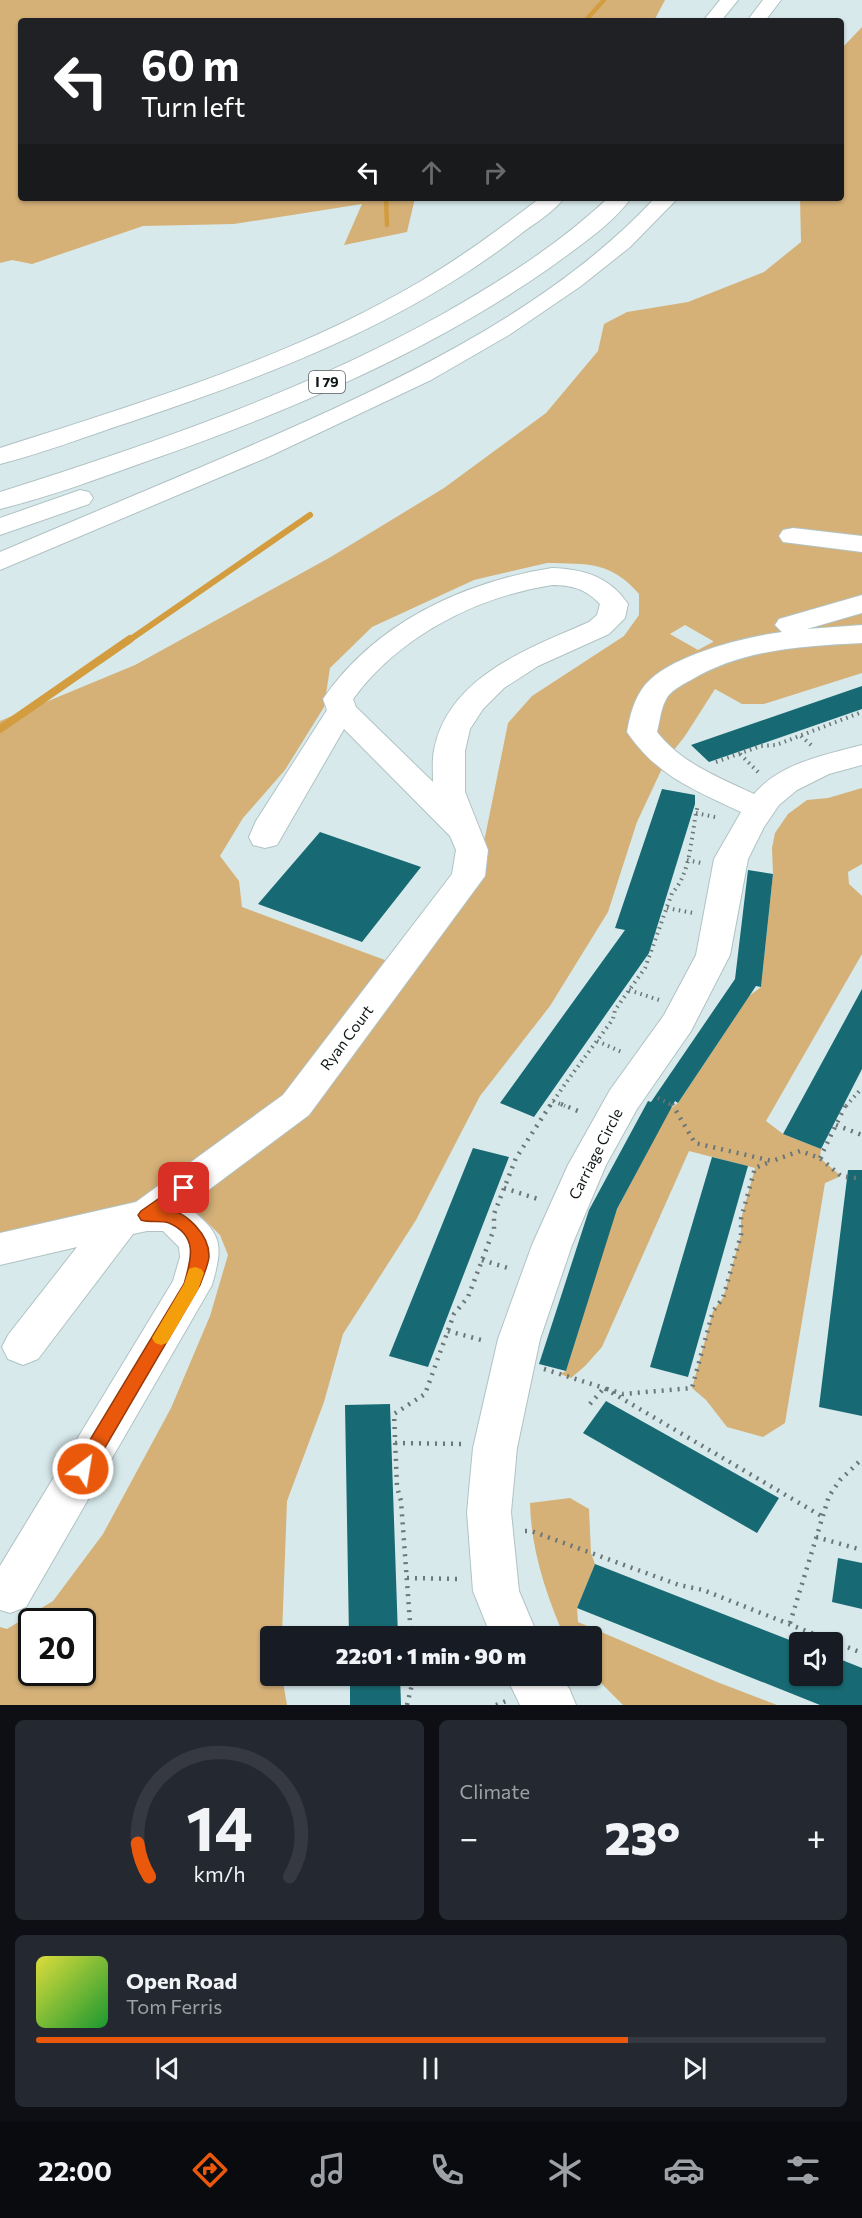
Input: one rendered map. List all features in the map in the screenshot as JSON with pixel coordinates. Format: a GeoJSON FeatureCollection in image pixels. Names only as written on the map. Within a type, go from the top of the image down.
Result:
{"type":"FeatureCollection","features":[{"type":"Feature","properties":{"kind":"main road"},"geometry":{"type":"LineString","coordinates":[[714,18],[729,0]]}},
{"type":"Feature","properties":{"kind":"main road"},"geometry":{"type":"LineString","coordinates":[[758,18],[772,0]]}},
{"type":"Feature","properties":{"kind":"main road"},"geometry":{"type":"LineString","coordinates":[[0,456],[111,420],[254,368],[359,322],[442,277],[509,232],[549,201]]}},
{"type":"Feature","properties":{"kind":"main road"},"geometry":{"type":"LineString","coordinates":[[0,562],[302,434],[447,362],[516,320],[582,274],[638,228],[664,201]]}},
{"type":"Feature","properties":{"kind":"main road"},"geometry":{"type":"LineString","coordinates":[[0,527],[213,450],[385,373],[457,333],[517,295],[558,264],[613,205]]}},
{"type":"Feature","properties":{"kind":"main road","name":"I 79"},"geometry":{"type":"LineString","coordinates":[[0,501],[188,438],[274,405],[411,343],[504,288],[566,245],[613,205]]}},
{"type":"Feature","properties":{"kind":"main road"},"geometry":{"type":"LineString","coordinates":[[0,447],[111,420]]}},
{"type":"Feature","properties":{"kind":"main road"},"geometry":{"type":"LineString","coordinates":[[793,536],[862,544]]}},
{"type":"Feature","properties":{"kind":"main road","name":"Ryan Court"},"geometry":{"type":"LineString","coordinates":[[0,1249],[133,1218],[296,1105],[468,876],[472,850],[449,792],[449,752],[455,729],[471,704],[493,682],[528,660],[599,628],[611,618],[614,604],[605,591],[590,582],[568,577],[547,577],[521,583],[455,606],[409,630],[356,675],[338,699],[342,710]]}},
{"type":"Feature","properties":{"kind":"main road"},"geometry":{"type":"LineString","coordinates":[[732,651],[789,625],[862,604]]}},
{"type":"Feature","properties":{"kind":"main road"},"geometry":{"type":"LineString","coordinates":[[760,809],[663,758],[642,732],[647,707],[657,690],[672,678],[705,660],[764,642],[862,633]]}},
{"type":"Feature","properties":{"kind":"main road"},"geometry":{"type":"LineString","coordinates":[[266,837],[272,821],[342,710],[465,832]]}},
{"type":"Feature","properties":{"kind":"main road","name":"Carriage Circle"},"geometry":{"type":"LineString","coordinates":[[510,1626],[496,1591],[490,1531],[489,1512],[495,1448],[519,1339],[552,1245],[587,1165],[623,1100],[678,1022],[713,955],[731,859],[760,809],[768,798],[786,783],[818,767],[862,755]]}},
{"type":"Feature","properties":{"kind":"main road"},"geometry":{"type":"LineString","coordinates":[[10,1592],[192,1285],[200,1257],[199,1244],[189,1230],[172,1216],[133,1218],[23,1347]]}},
{"type":"Feature","properties":{"kind":"main road"},"geometry":{"type":"LineString","coordinates":[[535,1686],[552,1705]]}},
{"type":"Feature","properties":{"kind":"path"},"geometry":{"type":"LineString","coordinates":[[710,765],[801,736],[862,712]]}},
{"type":"Feature","properties":{"kind":"path"},"geometry":{"type":"LineString","coordinates":[[801,736],[807,741]]}},
{"type":"Feature","properties":{"kind":"path"},"geometry":{"type":"LineString","coordinates":[[740,754],[753,767]]}},
{"type":"Feature","properties":{"kind":"path"},"geometry":{"type":"LineString","coordinates":[[410,1626],[401,1501],[397,1487],[394,1414],[425,1394],[454,1314],[468,1297],[494,1229],[494,1214],[516,1158],[570,1075],[579,1067],[613,1019],[615,1010],[645,968],[672,893],[679,886],[694,836],[692,827],[699,803]]}},
{"type":"Feature","properties":{"kind":"path"},"geometry":{"type":"LineString","coordinates":[[820,1158],[847,1103],[858,1095],[862,1088]]}},
{"type":"Feature","properties":{"kind":"path"},"geometry":{"type":"LineString","coordinates":[[674,1105],[694,1143],[772,1161]]}},
{"type":"Feature","properties":{"kind":"path"},"geometry":{"type":"LineString","coordinates":[[836,1125],[862,1135]]}},
{"type":"Feature","properties":{"kind":"path"},"geometry":{"type":"LineString","coordinates":[[514,1361],[623,1394],[692,1388],[713,1311],[723,1299],[741,1235],[741,1219],[755,1168],[800,1151],[820,1158],[841,1176],[862,1179]]}},
{"type":"Feature","properties":{"kind":"path"},"geometry":{"type":"LineString","coordinates":[[504,1188],[568,1208]]}},
{"type":"Feature","properties":{"kind":"path"},"geometry":{"type":"LineString","coordinates":[[448,1330],[460,1334]]}},
{"type":"Feature","properties":{"kind":"path"},"geometry":{"type":"LineString","coordinates":[[590,1404],[604,1388]]}},
{"type":"Feature","properties":{"kind":"path"},"geometry":{"type":"LineString","coordinates":[[604,1388],[784,1492],[822,1517]]}},
{"type":"Feature","properties":{"kind":"path"},"geometry":{"type":"LineString","coordinates":[[395,1443],[441,1445]]}},
{"type":"Feature","properties":{"kind":"path"},"geometry":{"type":"LineString","coordinates":[[790,1623],[829,1496],[840,1480],[862,1459]]}},
{"type":"Feature","properties":{"kind":"path"},"geometry":{"type":"LineString","coordinates":[[490,1531],[531,1531],[679,1585],[703,1590],[862,1653]]}},
{"type":"Feature","properties":{"kind":"path"},"geometry":{"type":"LineString","coordinates":[[816,1537],[862,1550]]}},
{"type":"Feature","properties":{"kind":"path"},"geometry":{"type":"LineString","coordinates":[[407,1578],[450,1580],[495,1574]]}},
{"type":"Feature","properties":{"kind":"path"},"geometry":{"type":"LineString","coordinates":[[407,1705],[406,1693],[411,1686]]}},
{"type":"Feature","properties":{"kind":"shaded area"},"geometry":{"type":"Polygon","coordinates":[[[0,0],[665,0],[656,18],[18,18],[18,201],[414,201],[407,232],[344,245],[362,204],[234,224],[143,226],[32,264],[12,260],[0,263],[0,0]]]}},
{"type":"Feature","properties":{"kind":"shaded area"},"geometry":{"type":"Polygon","coordinates":[[[862,27],[862,673],[764,704],[742,704],[715,689],[685,736],[666,760],[637,822],[608,912],[550,1006],[480,1096],[416,1220],[343,1334],[324,1402],[287,1501],[282,1626],[260,1626],[260,1686],[284,1686],[287,1705],[0,1705],[0,1627],[7,1629],[18,1622],[18,1686],[96,1686],[96,1608],[42,1608],[53,1601],[103,1534],[171,1408],[210,1316],[228,1255],[220,1235],[177,1193],[0,1249],[0,721],[135,665],[329,558],[444,488],[546,413],[598,351],[604,324],[627,312],[688,302],[764,272],[801,242],[800,201],[844,201],[844,46],[862,27]],[[547,563],[474,580],[372,627],[330,668],[324,707],[285,770],[243,818],[220,856],[239,881],[242,907],[401,966],[468,876],[485,837],[508,723],[532,696],[624,636],[639,615],[639,594],[629,583],[598,566],[547,563]],[[685,625],[670,634],[698,650],[713,642],[685,625]]]}},
{"type":"Feature","properties":{"kind":"shaded area"},"geometry":{"type":"Polygon","coordinates":[[[862,788],[862,864],[848,872],[849,884],[862,896],[862,954],[766,1121],[783,1134],[821,1149],[820,1158],[841,1176],[825,1183],[785,1423],[763,1437],[727,1427],[706,1400],[692,1388],[713,1311],[723,1298],[741,1235],[741,1219],[755,1168],[689,1151],[602,1347],[571,1378],[560,1374],[566,1371],[614,1215],[670,1109],[678,1103],[749,996],[761,987],[775,833],[788,814],[807,800],[828,798],[862,788]]]}},
{"type":"Feature","properties":{"kind":"shaded area"},"geometry":{"type":"Polygon","coordinates":[[[570,1498],[589,1509],[591,1553],[595,1564],[577,1608],[578,1622],[587,1626],[560,1626],[536,1555],[530,1503],[570,1498]]]}},
{"type":"Feature","properties":{"kind":"shaded area"},"geometry":{"type":"Polygon","coordinates":[[[602,1632],[777,1705],[623,1705],[602,1684],[602,1632]]]}},
{"type":"Feature","properties":{"kind":"building"},"geometry":{"type":"Polygon","coordinates":[[[862,686],[862,709],[709,762],[691,745],[862,686]]]}},
{"type":"Feature","properties":{"kind":"building"},"geometry":{"type":"Polygon","coordinates":[[[662,789],[695,795],[695,804],[649,953],[534,1117],[500,1103],[625,930],[615,928],[662,789]]]}},
{"type":"Feature","properties":{"kind":"building"},"geometry":{"type":"Polygon","coordinates":[[[320,832],[421,867],[362,942],[258,904],[320,832]]]}},
{"type":"Feature","properties":{"kind":"building"},"geometry":{"type":"Polygon","coordinates":[[[748,870],[773,874],[761,987],[756,986],[678,1103],[675,1101],[617,1209],[566,1371],[539,1364],[589,1210],[648,1101],[651,1102],[735,979],[748,870]]]}},
{"type":"Feature","properties":{"kind":"building"},"geometry":{"type":"Polygon","coordinates":[[[862,989],[862,1069],[821,1149],[783,1134],[862,989]]]}},
{"type":"Feature","properties":{"kind":"building"},"geometry":{"type":"Polygon","coordinates":[[[473,1148],[509,1157],[428,1367],[389,1356],[473,1148]]]}},
{"type":"Feature","properties":{"kind":"building"},"geometry":{"type":"Polygon","coordinates":[[[712,1157],[748,1166],[688,1377],[650,1367],[712,1157]]]}},
{"type":"Feature","properties":{"kind":"building"},"geometry":{"type":"Polygon","coordinates":[[[848,1170],[862,1170],[862,1416],[819,1407],[848,1170]]]}},
{"type":"Feature","properties":{"kind":"building"},"geometry":{"type":"Polygon","coordinates":[[[606,1401],[779,1498],[757,1533],[583,1433],[606,1401]]]}},
{"type":"Feature","properties":{"kind":"building"},"geometry":{"type":"Polygon","coordinates":[[[390,1404],[398,1626],[349,1626],[345,1405],[390,1404]]]}},
{"type":"Feature","properties":{"kind":"building"},"geometry":{"type":"Polygon","coordinates":[[[838,1558],[862,1563],[862,1609],[832,1602],[838,1558]]]}},
{"type":"Feature","properties":{"kind":"building"},"geometry":{"type":"Polygon","coordinates":[[[595,1564],[789,1640],[789,1686],[843,1686],[843,1660],[862,1668],[862,1705],[820,1705],[577,1608],[595,1564]]]}},
{"type":"Feature","properties":{"kind":"building"},"geometry":{"type":"Polygon","coordinates":[[[350,1686],[400,1686],[401,1705],[350,1705],[350,1686]]]}},
{"type":"Feature","properties":{"kind":"waterway"},"geometry":{"type":"LineString","coordinates":[[588,18],[604,0]]}},
{"type":"Feature","properties":{"kind":"waterway"},"geometry":{"type":"LineString","coordinates":[[386,201],[387,225]]}},
{"type":"Feature","properties":{"kind":"waterway"},"geometry":{"type":"LineString","coordinates":[[128,641],[310,515]]}},
{"type":"Feature","properties":{"kind":"waterway"},"geometry":{"type":"LineString","coordinates":[[0,729],[130,639]]}},
{"type":"Feature","properties":{"kind":"slow traffic"},"geometry":{"type":"LineString","coordinates":[[161,1338],[192,1285],[195,1273]]}},
{"type":"Feature","properties":{"kind":"route"},"geometry":{"type":"LineString","coordinates":[[83,1469],[192,1285],[200,1257],[199,1244],[189,1230],[172,1216],[147,1215],[184,1188]]}}]}
